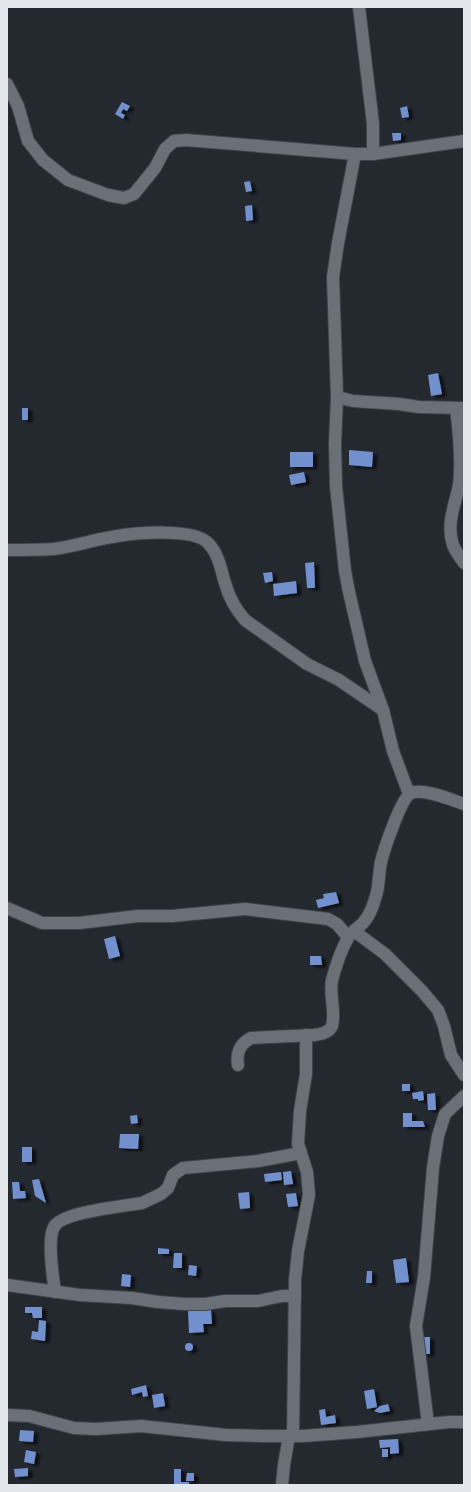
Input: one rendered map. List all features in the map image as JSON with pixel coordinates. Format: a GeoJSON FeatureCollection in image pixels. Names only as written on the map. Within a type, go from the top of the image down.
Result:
{"type":"FeatureCollection","features":[{"type":"Feature","properties":{"kind":"street"},"geometry":{"type":"LineString","coordinates":[[359,7],[373,124],[373,154]]}},
{"type":"Feature","properties":{"kind":"street"},"geometry":{"type":"LineString","coordinates":[[7,84],[18,106],[28,141],[43,160],[68,180],[108,195],[124,198],[134,194],[155,168],[165,149],[174,141],[186,140],[355,154],[373,154],[464,141]]}},
{"type":"Feature","properties":{"kind":"street"},"geometry":{"type":"LineString","coordinates":[[355,154],[333,277],[337,397],[335,444],[336,486],[345,571],[365,661],[384,710],[393,751],[409,794]]}},
{"type":"Feature","properties":{"kind":"street"},"geometry":{"type":"LineString","coordinates":[[337,397],[353,401],[419,407],[460,408],[459,484],[450,524],[450,532],[454,546],[464,563]]}},
{"type":"Feature","properties":{"kind":"street"},"geometry":{"type":"LineString","coordinates":[[7,550],[53,549],[135,534],[173,532],[199,537],[209,543],[218,558],[226,585],[237,611],[245,620],[307,664],[339,680],[384,710]]}},
{"type":"Feature","properties":{"kind":"street"},"geometry":{"type":"LineString","coordinates":[[238,1065],[237,1056],[240,1048],[246,1041],[252,1038],[322,1034],[328,1031],[332,1026],[334,1016],[332,981],[351,934],[363,922],[372,908],[377,892],[381,862],[390,832],[409,794],[419,792],[442,796],[464,804]]}},
{"type":"Feature","properties":{"kind":"street"},"geometry":{"type":"LineString","coordinates":[[7,908],[42,923],[79,923],[138,916],[172,916],[245,909],[328,919],[385,954],[422,991],[438,1010],[449,1042],[451,1055],[464,1075]]}},
{"type":"Feature","properties":{"kind":"street"},"geometry":{"type":"LineString","coordinates":[[282,1485],[284,1465],[292,1436],[295,1371],[295,1296],[298,1251],[309,1195],[307,1172],[298,1144],[298,1131],[306,1074],[306,1035]]}},
{"type":"Feature","properties":{"kind":"street"},"geometry":{"type":"LineString","coordinates":[[428,1424],[416,1326],[424,1277],[432,1176],[438,1136],[444,1114],[464,1096]]}},
{"type":"Feature","properties":{"kind":"street"},"geometry":{"type":"LineString","coordinates":[[55,1292],[51,1255],[53,1229],[59,1222],[74,1215],[142,1203],[152,1199],[168,1188],[172,1175],[183,1168],[258,1161],[301,1153]]}},
{"type":"Feature","properties":{"kind":"street"},"geometry":{"type":"LineString","coordinates":[[7,1284],[55,1292],[185,1304],[205,1304],[226,1301],[258,1301],[282,1296],[295,1296]]}},
{"type":"Feature","properties":{"kind":"street"},"geometry":{"type":"LineString","coordinates":[[7,1415],[29,1416],[74,1428],[96,1429],[141,1426],[226,1435],[292,1436],[357,1432],[428,1424],[464,1422]]}},
{"type":"Feature","properties":{"kind":"building"},"geometry":{"type":"Polygon","coordinates":[[[122,102],[130,106],[127,111],[123,109],[121,113],[125,115],[123,119],[115,114],[122,102]]]}},
{"type":"Feature","properties":{"kind":"building"},"geometry":{"type":"Polygon","coordinates":[[[407,106],[409,117],[402,118],[400,108],[407,106]]]}},
{"type":"Feature","properties":{"kind":"building"},"geometry":{"type":"Polygon","coordinates":[[[392,133],[401,133],[401,140],[393,141],[392,133]]]}},
{"type":"Feature","properties":{"kind":"building"},"geometry":{"type":"Polygon","coordinates":[[[250,181],[252,191],[246,192],[244,182],[250,181]]]}},
{"type":"Feature","properties":{"kind":"building"},"geometry":{"type":"Polygon","coordinates":[[[252,205],[253,220],[246,221],[245,206],[252,205]]]}},
{"type":"Feature","properties":{"kind":"building"},"geometry":{"type":"Polygon","coordinates":[[[438,373],[442,394],[431,396],[428,375],[438,373]]]}},
{"type":"Feature","properties":{"kind":"building"},"geometry":{"type":"Polygon","coordinates":[[[22,408],[28,408],[28,420],[22,420],[22,408]]]}},
{"type":"Feature","properties":{"kind":"building"},"geometry":{"type":"Polygon","coordinates":[[[349,450],[373,452],[372,467],[349,465],[349,450]]]}},
{"type":"Feature","properties":{"kind":"building"},"geometry":{"type":"Polygon","coordinates":[[[290,452],[313,452],[313,467],[290,467],[290,452]]]}},
{"type":"Feature","properties":{"kind":"building"},"geometry":{"type":"Polygon","coordinates":[[[304,472],[306,482],[291,485],[289,475],[304,472]]]}},
{"type":"Feature","properties":{"kind":"building"},"geometry":{"type":"Polygon","coordinates":[[[314,562],[315,588],[307,588],[305,563],[314,562]]]}},
{"type":"Feature","properties":{"kind":"building"},"geometry":{"type":"Polygon","coordinates":[[[272,572],[273,581],[265,583],[263,573],[272,572]]]}},
{"type":"Feature","properties":{"kind":"building"},"geometry":{"type":"Polygon","coordinates":[[[296,581],[297,593],[274,596],[273,584],[296,581]]]}},
{"type":"Feature","properties":{"kind":"building"},"geometry":{"type":"Polygon","coordinates":[[[336,892],[339,903],[318,908],[316,900],[324,898],[323,894],[336,892]]]}},
{"type":"Feature","properties":{"kind":"building"},"geometry":{"type":"Polygon","coordinates":[[[115,936],[120,956],[109,959],[104,939],[115,936]]]}},
{"type":"Feature","properties":{"kind":"building"},"geometry":{"type":"Polygon","coordinates":[[[310,956],[321,956],[322,965],[310,965],[310,956]]]}},
{"type":"Feature","properties":{"kind":"building"},"geometry":{"type":"Polygon","coordinates":[[[402,1084],[410,1084],[410,1091],[402,1091],[402,1084]]]}},
{"type":"Feature","properties":{"kind":"building"},"geometry":{"type":"Polygon","coordinates":[[[423,1091],[424,1100],[418,1101],[418,1099],[413,1099],[412,1093],[423,1091]]]}},
{"type":"Feature","properties":{"kind":"building"},"geometry":{"type":"Polygon","coordinates":[[[435,1093],[436,1110],[428,1110],[427,1094],[435,1093]]]}},
{"type":"Feature","properties":{"kind":"building"},"geometry":{"type":"Polygon","coordinates":[[[403,1113],[412,1113],[412,1121],[423,1121],[425,1127],[403,1127],[403,1113]]]}},
{"type":"Feature","properties":{"kind":"building"},"geometry":{"type":"Polygon","coordinates":[[[137,1115],[138,1123],[131,1124],[130,1116],[137,1115]]]}},
{"type":"Feature","properties":{"kind":"building"},"geometry":{"type":"Polygon","coordinates":[[[120,1134],[139,1134],[138,1149],[119,1148],[120,1134]]]}},
{"type":"Feature","properties":{"kind":"building"},"geometry":{"type":"Polygon","coordinates":[[[22,1147],[32,1147],[32,1162],[22,1162],[22,1147]]]}},
{"type":"Feature","properties":{"kind":"building"},"geometry":{"type":"Polygon","coordinates":[[[291,1171],[293,1184],[284,1185],[283,1172],[291,1171]]]}},
{"type":"Feature","properties":{"kind":"building"},"geometry":{"type":"Polygon","coordinates":[[[281,1172],[282,1180],[265,1182],[264,1174],[281,1172]]]}},
{"type":"Feature","properties":{"kind":"building"},"geometry":{"type":"Polygon","coordinates":[[[39,1179],[46,1203],[35,1196],[32,1180],[39,1179]]]}},
{"type":"Feature","properties":{"kind":"building"},"geometry":{"type":"Polygon","coordinates":[[[12,1182],[19,1182],[20,1191],[25,1191],[26,1198],[13,1199],[12,1182]]]}},
{"type":"Feature","properties":{"kind":"building"},"geometry":{"type":"Polygon","coordinates":[[[249,1192],[250,1208],[240,1209],[238,1193],[249,1192]]]}},
{"type":"Feature","properties":{"kind":"building"},"geometry":{"type":"Polygon","coordinates":[[[296,1193],[298,1206],[288,1207],[286,1194],[296,1193]]]}},
{"type":"Feature","properties":{"kind":"building"},"geometry":{"type":"Polygon","coordinates":[[[158,1248],[169,1249],[169,1254],[158,1254],[158,1248]]]}},
{"type":"Feature","properties":{"kind":"building"},"geometry":{"type":"Polygon","coordinates":[[[174,1253],[182,1253],[182,1268],[173,1268],[174,1253]]]}},
{"type":"Feature","properties":{"kind":"building"},"geometry":{"type":"Polygon","coordinates":[[[406,1258],[409,1282],[396,1283],[393,1260],[406,1258]]]}},
{"type":"Feature","properties":{"kind":"building"},"geometry":{"type":"Polygon","coordinates":[[[189,1265],[197,1266],[196,1276],[188,1275],[189,1265]]]}},
{"type":"Feature","properties":{"kind":"building"},"geometry":{"type":"Polygon","coordinates":[[[367,1271],[372,1271],[372,1283],[366,1283],[367,1271]]]}},
{"type":"Feature","properties":{"kind":"building"},"geometry":{"type":"Polygon","coordinates":[[[122,1274],[131,1275],[130,1287],[121,1286],[122,1274]]]}},
{"type":"Feature","properties":{"kind":"building"},"geometry":{"type":"Polygon","coordinates":[[[25,1307],[42,1307],[42,1318],[33,1318],[32,1313],[25,1313],[25,1307]]]}},
{"type":"Feature","properties":{"kind":"building"},"geometry":{"type":"Polygon","coordinates":[[[211,1310],[212,1324],[203,1324],[204,1332],[189,1333],[188,1311],[211,1310]]]}},
{"type":"Feature","properties":{"kind":"building"},"geometry":{"type":"Polygon","coordinates":[[[39,1320],[46,1321],[45,1341],[31,1339],[32,1331],[38,1332],[39,1320]]]}},
{"type":"Feature","properties":{"kind":"building"},"geometry":{"type":"Polygon","coordinates":[[[423,1337],[430,1337],[430,1354],[423,1354],[423,1337]]]}},
{"type":"Feature","properties":{"kind":"building"},"geometry":{"type":"Polygon","coordinates":[[[189,1343],[192,1344],[192,1350],[189,1351],[186,1350],[185,1347],[186,1344],[189,1343]]]}},
{"type":"Feature","properties":{"kind":"building"},"geometry":{"type":"Polygon","coordinates":[[[146,1385],[148,1396],[143,1397],[142,1392],[132,1395],[131,1389],[146,1385]]]}},
{"type":"Feature","properties":{"kind":"building"},"geometry":{"type":"Polygon","coordinates":[[[374,1389],[377,1407],[367,1409],[364,1391],[374,1389]]]}},
{"type":"Feature","properties":{"kind":"building"},"geometry":{"type":"Polygon","coordinates":[[[163,1393],[165,1406],[154,1408],[152,1395],[163,1393]]]}},
{"type":"Feature","properties":{"kind":"building"},"geometry":{"type":"Polygon","coordinates":[[[388,1404],[390,1411],[380,1413],[374,1411],[380,1406],[388,1404]]]}},
{"type":"Feature","properties":{"kind":"building"},"geometry":{"type":"Polygon","coordinates":[[[325,1409],[326,1417],[335,1415],[336,1423],[321,1425],[319,1410],[325,1409]]]}},
{"type":"Feature","properties":{"kind":"building"},"geometry":{"type":"Polygon","coordinates":[[[20,1430],[34,1431],[33,1442],[19,1441],[20,1430]]]}},
{"type":"Feature","properties":{"kind":"building"},"geometry":{"type":"Polygon","coordinates":[[[398,1439],[399,1453],[390,1454],[390,1447],[380,1448],[379,1440],[398,1439]]]}},
{"type":"Feature","properties":{"kind":"building"},"geometry":{"type":"Polygon","coordinates":[[[382,1449],[388,1449],[388,1457],[382,1457],[382,1449]]]}},
{"type":"Feature","properties":{"kind":"building"},"geometry":{"type":"Polygon","coordinates":[[[26,1450],[36,1452],[34,1464],[24,1462],[26,1450]]]}},
{"type":"Feature","properties":{"kind":"building"},"geometry":{"type":"Polygon","coordinates":[[[28,1468],[28,1476],[15,1477],[14,1469],[28,1468]]]}},
{"type":"Feature","properties":{"kind":"building"},"geometry":{"type":"Polygon","coordinates":[[[174,1469],[181,1469],[181,1482],[189,1482],[189,1485],[174,1485],[174,1469]]]}},
{"type":"Feature","properties":{"kind":"building"},"geometry":{"type":"Polygon","coordinates":[[[187,1473],[194,1473],[194,1481],[186,1481],[187,1473]]]}}]}
